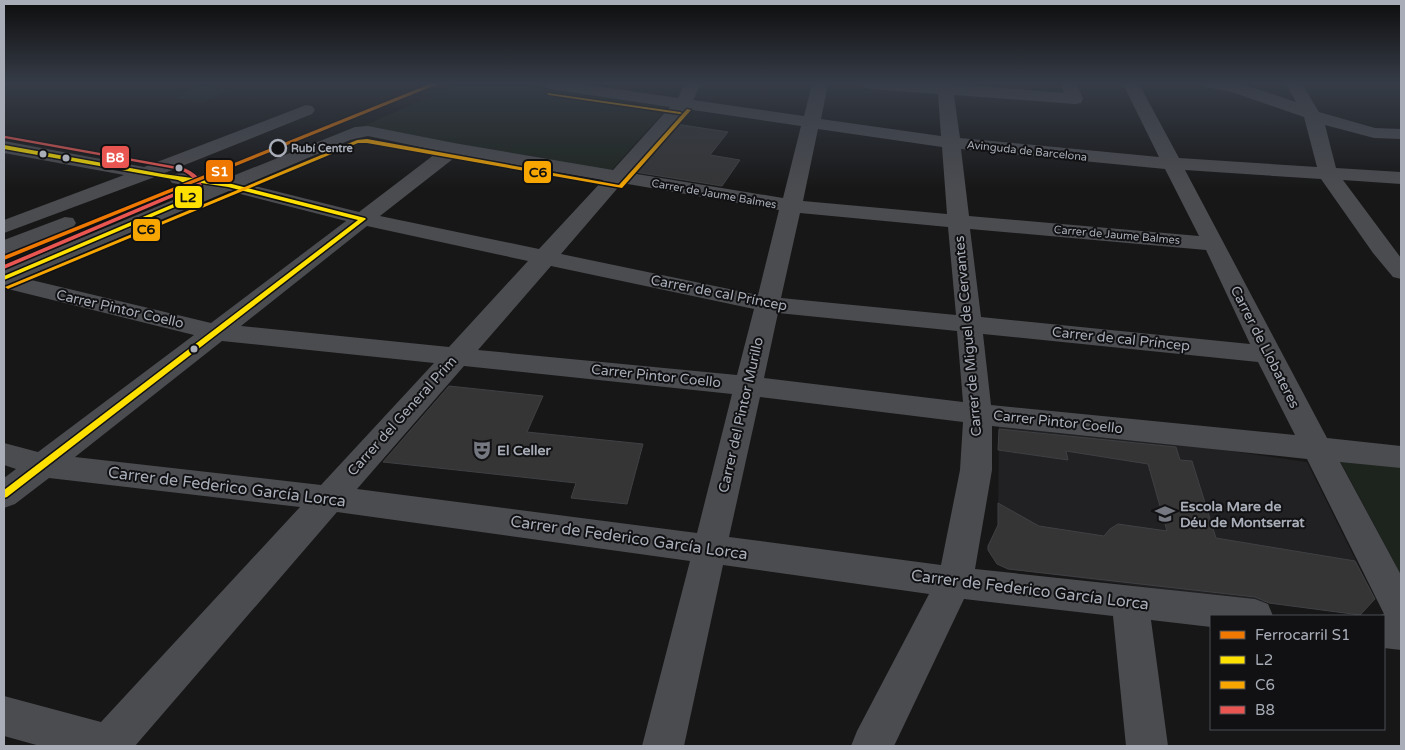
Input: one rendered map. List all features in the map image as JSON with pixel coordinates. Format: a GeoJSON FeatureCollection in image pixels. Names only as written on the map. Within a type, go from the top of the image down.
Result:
{"type":"FeatureCollection","features":[{"type":"Feature","properties":{"kind":"street"},"geometry":{"type":"LineString","coordinates":[[4,248],[286,119]]}},
{"type":"Feature","properties":{"kind":"street","name":"Carrer del General Prim"},"geometry":{"type":"LineString","coordinates":[[110,746],[328,498],[667,119]]}},
{"type":"Feature","properties":{"kind":"street","name":"Avinguda de Barcelona"},"geometry":{"type":"LineString","coordinates":[[790,119],[951,143],[1036,153],[1401,178]]}},
{"type":"Feature","properties":{"kind":"street","name":"Carrer del Pintor Murillo"},"geometry":{"type":"LineString","coordinates":[[663,746],[766,304],[812,119]]}},
{"type":"Feature","properties":{"kind":"street","name":"Carrer de Miguel de Cervantes"},"geometry":{"type":"LineString","coordinates":[[872,746],[956,578],[976,470],[978,414],[948,119]]}},
{"type":"Feature","properties":{"kind":"street","name":"Carrer de Llobateres"},"geometry":{"type":"LineString","coordinates":[[1149,119],[1401,610]]}},
{"type":"Feature","properties":{"kind":"street"},"geometry":{"type":"LineString","coordinates":[[1312,119],[1328,174],[1391,249],[1401,272]]}},
{"type":"Feature","properties":{"kind":"street"},"geometry":{"type":"LineString","coordinates":[[1328,119],[1374,133],[1401,134]]}},
{"type":"Feature","properties":{"kind":"street","name":"Carrer de Jaume Balmes"},"geometry":{"type":"LineString","coordinates":[[4,280],[187,200],[355,132],[368,131],[454,149],[790,206],[1214,244]]}},
{"type":"Feature","properties":{"kind":"street","name":"Carrer de cal Príncep"},"geometry":{"type":"LineString","coordinates":[[4,147],[152,179],[179,179],[228,185],[363,218],[766,304],[1268,354]]}},
{"type":"Feature","properties":{"kind":"street"},"geometry":{"type":"LineString","coordinates":[[4,494],[454,149]]}},
{"type":"Feature","properties":{"kind":"street"},"geometry":{"type":"LineString","coordinates":[[4,227],[152,179]]}},
{"type":"Feature","properties":{"kind":"street"},"geometry":{"type":"LineString","coordinates":[[179,179],[186,182],[191,189],[187,200]]}},
{"type":"Feature","properties":{"kind":"street","name":"Carrer Pintor Coello"},"geometry":{"type":"LineString","coordinates":[[4,280],[216,332],[748,386],[978,414],[1401,457]]}},
{"type":"Feature","properties":{"kind":"street","name":"Carrer de Federico García Lorca"},"geometry":{"type":"LineString","coordinates":[[4,454],[42,465],[328,498],[954,582],[1246,615]]}},
{"type":"Feature","properties":{"kind":"street"},"geometry":{"type":"LineString","coordinates":[[1130,602],[1147,746]]}},
{"type":"Feature","properties":{"kind":"street"},"geometry":{"type":"LineString","coordinates":[[1385,631],[1401,633]]}},
{"type":"Feature","properties":{"kind":"street"},"geometry":{"type":"LineString","coordinates":[[4,716],[110,746]]}},
{"type":"Feature","properties":{"kind":"shaded area"},"geometry":{"type":"Polygon","coordinates":[[[379,119],[657,119],[610,172],[359,128],[379,119]]]}},
{"type":"Feature","properties":{"kind":"shaded area","name":"Escola Mare de Déu de Montserrat"},"geometry":{"type":"Polygon","coordinates":[[[999,424],[1175,443],[1307,462],[1375,599],[1360,615],[1008,569],[997,564],[988,551],[988,546],[998,525],[999,424]]]}},
{"type":"Feature","properties":{"kind":"shaded area"},"geometry":{"type":"Polygon","coordinates":[[[1338,457],[1401,464],[1401,575],[1338,457]]]}},
{"type":"Feature","properties":{"kind":"building"},"geometry":{"type":"Polygon","coordinates":[[[676,124],[728,132],[710,155],[740,160],[722,186],[635,172],[676,124]]]}},
{"type":"Feature","properties":{"kind":"building"},"geometry":{"type":"Polygon","coordinates":[[[449,386],[543,396],[527,432],[643,444],[627,504],[571,498],[576,483],[383,462],[449,386]]]}},
{"type":"Feature","properties":{"kind":"building"},"geometry":{"type":"Polygon","coordinates":[[[999,429],[1176,447],[1180,460],[1192,461],[1216,538],[1355,561],[1375,599],[1360,615],[1269,603],[1255,597],[1008,569],[997,564],[988,550],[998,525],[998,503],[1039,526],[1104,536],[1118,524],[1167,531],[1148,464],[1066,451],[1068,460],[998,450],[999,429]]]}},
{"type":"Feature","properties":{"kind":"rail line","name":"S1"},"geometry":{"type":"LineString","coordinates":[[4,258],[348,119]]}},
{"type":"Feature","properties":{"kind":"transit line","name":"C6"},"geometry":{"type":"LineString","coordinates":[[8,287],[357,142],[367,141],[620,187],[681,119]]}},
{"type":"Feature","properties":{"kind":"transit line","name":"B8"},"geometry":{"type":"LineString","coordinates":[[6,137],[182,169],[193,175],[199,182],[200,186],[196,203]]}},
{"type":"Feature","properties":{"kind":"transit line","name":"L2"},"geometry":{"type":"LineString","coordinates":[[4,147],[179,179],[186,182],[191,189],[187,200],[4,278]]}},
{"type":"Feature","properties":{"kind":"transit line","name":"L2"},"geometry":{"type":"LineString","coordinates":[[148,174],[228,185],[363,219]]}},
{"type":"Feature","properties":{"kind":"transit line","name":"B8"},"geometry":{"type":"LineString","coordinates":[[4,267],[183,191]]}},
{"type":"Feature","properties":{"kind":"transit line","name":"L2"},"geometry":{"type":"LineString","coordinates":[[4,495],[363,219]]}},
{"type":"Feature","properties":{"kind":"place","name":"Rubí Centre"},"geometry":{"type":"Point","coordinates":[278,148]}},
{"type":"Feature","properties":{"kind":"place","name":"El Celler"},"geometry":{"type":"Point","coordinates":[482,450]}},
{"type":"Feature","properties":{"kind":"place","name":"Escola Mare de Déu de Montserrat"},"geometry":{"type":"Point","coordinates":[1165,514]}}]}
